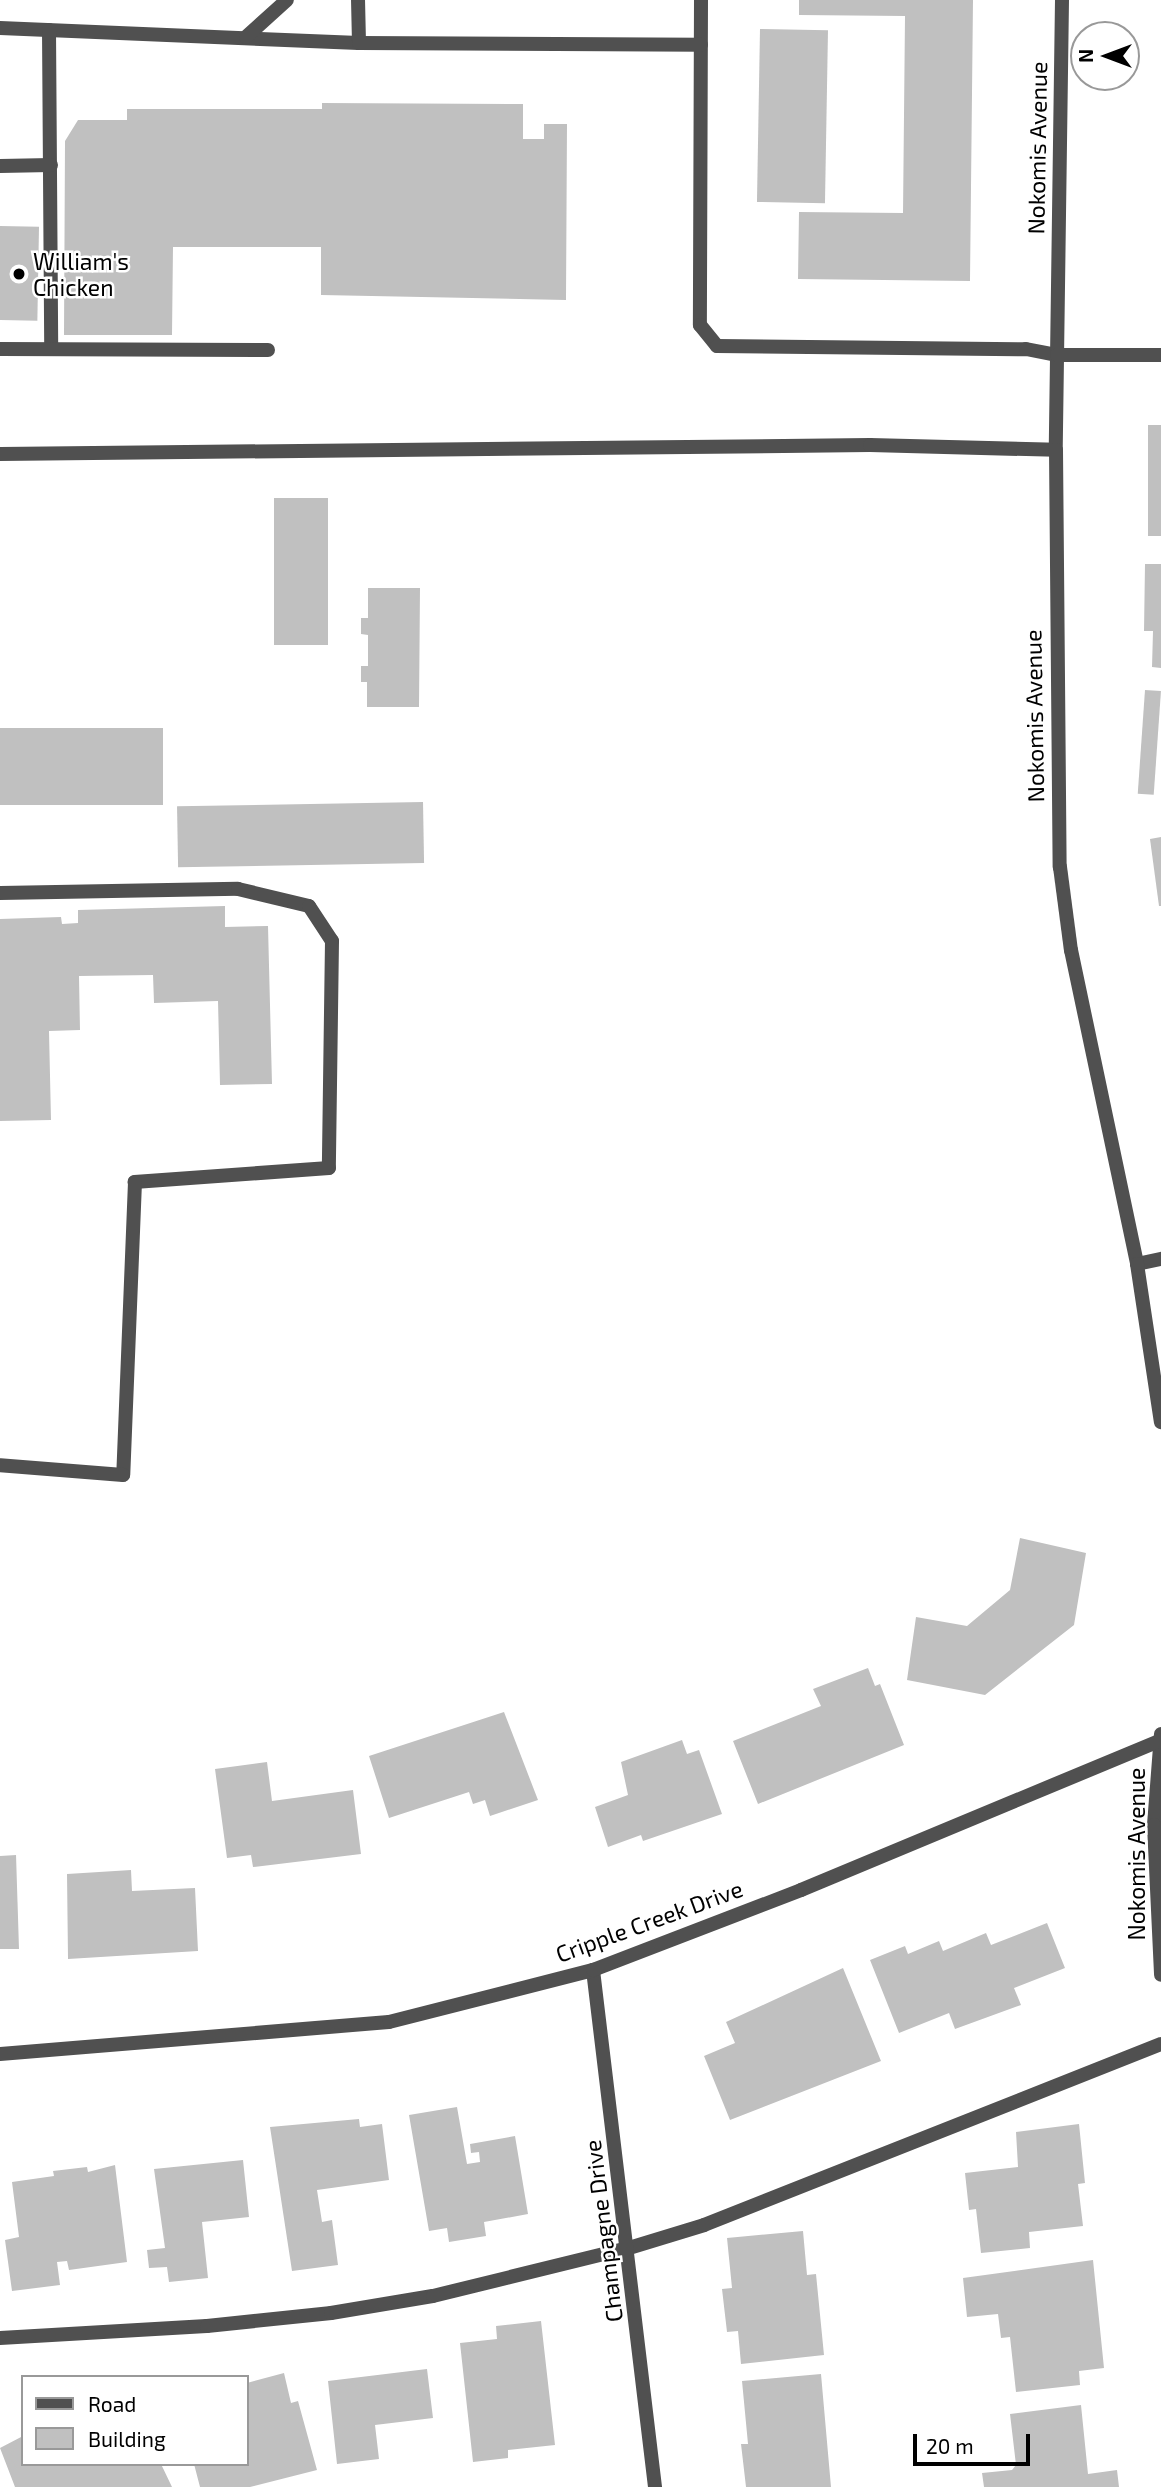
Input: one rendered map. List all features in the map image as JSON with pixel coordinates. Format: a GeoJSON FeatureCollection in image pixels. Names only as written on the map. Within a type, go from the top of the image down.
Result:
{"type":"FeatureCollection","features":[{"type":"Feature","properties":{"kind":"street"},"geometry":{"type":"LineString","coordinates":[[246,37],[287,0]]}},
{"type":"Feature","properties":{"kind":"street"},"geometry":{"type":"LineString","coordinates":[[358,0],[359,43]]}},
{"type":"Feature","properties":{"kind":"street"},"geometry":{"type":"LineString","coordinates":[[701,0],[700,325],[717,345],[1026,349],[1058,355],[1161,355]]}},
{"type":"Feature","properties":{"kind":"street","name":"Nokomis Avenue"},"geometry":{"type":"LineString","coordinates":[[1062,0],[1056,450],[1060,867],[1071,950],[1138,1264],[1161,1422]]}},
{"type":"Feature","properties":{"kind":"street"},"geometry":{"type":"LineString","coordinates":[[0,28],[359,43],[701,45]]}},
{"type":"Feature","properties":{"kind":"street"},"geometry":{"type":"LineString","coordinates":[[49,30],[51,349]]}},
{"type":"Feature","properties":{"kind":"street"},"geometry":{"type":"LineString","coordinates":[[0,166],[51,165]]}},
{"type":"Feature","properties":{"kind":"street"},"geometry":{"type":"LineString","coordinates":[[0,349],[268,351]]}},
{"type":"Feature","properties":{"kind":"street"},"geometry":{"type":"LineString","coordinates":[[0,454],[870,445],[1056,450]]}},
{"type":"Feature","properties":{"kind":"street"},"geometry":{"type":"LineString","coordinates":[[0,893],[238,889],[309,906],[332,941],[330,1168],[135,1182],[123,1475],[0,1465]]}},
{"type":"Feature","properties":{"kind":"street"},"geometry":{"type":"LineString","coordinates":[[1138,1264],[1161,1259]]}},
{"type":"Feature","properties":{"kind":"street","name":"Nokomis Avenue"},"geometry":{"type":"LineString","coordinates":[[1161,1734],[1154,1825],[1161,1975]]}},
{"type":"Feature","properties":{"kind":"street","name":"Cripple Creek Drive"},"geometry":{"type":"LineString","coordinates":[[0,2054],[390,2022],[593,1970],[801,1890],[1161,1740]]}},
{"type":"Feature","properties":{"kind":"street","name":"Champagne Drive"},"geometry":{"type":"LineString","coordinates":[[593,1970],[629,2248],[655,2487]]}},
{"type":"Feature","properties":{"kind":"street"},"geometry":{"type":"LineString","coordinates":[[0,2338],[208,2326],[331,2313],[433,2296],[629,2248],[716,2221],[1161,2044]]}},
{"type":"Feature","properties":{"kind":"building"},"geometry":{"type":"Polygon","coordinates":[[[799,0],[973,0],[970,281],[798,279],[799,212],[903,213],[905,16],[799,15],[799,0]]]}},
{"type":"Feature","properties":{"kind":"building"},"geometry":{"type":"Polygon","coordinates":[[[760,29],[828,30],[825,203],[757,202],[760,29]]]}},
{"type":"Feature","properties":{"kind":"building"},"geometry":{"type":"Polygon","coordinates":[[[322,103],[523,104],[523,139],[544,139],[544,124],[567,124],[566,300],[321,295],[321,247],[173,247],[172,335],[64,335],[65,141],[78,120],[127,120],[127,109],[322,109],[322,103]]]}},
{"type":"Feature","properties":{"kind":"building","name":"William's Chicken"},"geometry":{"type":"Polygon","coordinates":[[[0,226],[39,227],[37,321],[0,320],[0,226]]]}},
{"type":"Feature","properties":{"kind":"building"},"geometry":{"type":"Polygon","coordinates":[[[1148,425],[1161,425],[1161,536],[1148,536],[1148,425]]]}},
{"type":"Feature","properties":{"kind":"building"},"geometry":{"type":"Polygon","coordinates":[[[274,498],[328,498],[328,645],[274,645],[274,498]]]}},
{"type":"Feature","properties":{"kind":"building"},"geometry":{"type":"Polygon","coordinates":[[[1145,564],[1161,564],[1161,668],[1152,667],[1153,631],[1144,631],[1145,564]]]}},
{"type":"Feature","properties":{"kind":"building"},"geometry":{"type":"Polygon","coordinates":[[[368,588],[420,588],[419,707],[367,707],[367,682],[361,682],[361,666],[368,666],[368,635],[361,634],[361,618],[368,618],[368,588]]]}},
{"type":"Feature","properties":{"kind":"building"},"geometry":{"type":"Polygon","coordinates":[[[1145,690],[1161,691],[1154,795],[1138,794],[1145,690]]]}},
{"type":"Feature","properties":{"kind":"building"},"geometry":{"type":"Polygon","coordinates":[[[0,728],[163,728],[163,805],[0,805],[0,728]]]}},
{"type":"Feature","properties":{"kind":"building"},"geometry":{"type":"Polygon","coordinates":[[[423,802],[424,863],[178,867],[177,806],[423,802]]]}},
{"type":"Feature","properties":{"kind":"building"},"geometry":{"type":"Polygon","coordinates":[[[1161,837],[1161,906],[1159,906],[1150,839],[1161,837]]]}},
{"type":"Feature","properties":{"kind":"building"},"geometry":{"type":"Polygon","coordinates":[[[225,906],[225,927],[268,926],[272,1084],[220,1085],[218,1001],[154,1003],[153,975],[79,976],[80,1030],[49,1031],[51,1120],[0,1121],[0,919],[61,917],[62,924],[78,923],[78,910],[225,906]]]}},
{"type":"Feature","properties":{"kind":"building"},"geometry":{"type":"Polygon","coordinates":[[[1020,1538],[1086,1553],[1074,1625],[985,1695],[907,1680],[916,1617],[967,1626],[1010,1590],[1020,1538]]]}},
{"type":"Feature","properties":{"kind":"building"},"geometry":{"type":"Polygon","coordinates":[[[868,1668],[875,1686],[880,1684],[904,1745],[758,1804],[733,1741],[821,1706],[813,1689],[868,1668]]]}},
{"type":"Feature","properties":{"kind":"building"},"geometry":{"type":"Polygon","coordinates":[[[504,1712],[538,1800],[490,1816],[485,1800],[473,1804],[469,1792],[389,1818],[369,1756],[504,1712]]]}},
{"type":"Feature","properties":{"kind":"building"},"geometry":{"type":"Polygon","coordinates":[[[682,1740],[687,1754],[699,1750],[722,1814],[643,1841],[641,1835],[608,1847],[595,1807],[628,1795],[621,1762],[682,1740]]]}},
{"type":"Feature","properties":{"kind":"building"},"geometry":{"type":"Polygon","coordinates":[[[267,1762],[272,1801],[353,1790],[361,1854],[253,1867],[251,1855],[227,1858],[215,1769],[267,1762]]]}},
{"type":"Feature","properties":{"kind":"building"},"geometry":{"type":"Polygon","coordinates":[[[16,1855],[19,1949],[0,1949],[0,1856],[16,1855]]]}},
{"type":"Feature","properties":{"kind":"building"},"geometry":{"type":"Polygon","coordinates":[[[131,1870],[132,1891],[195,1888],[198,1951],[68,1959],[67,1874],[131,1870]]]}},
{"type":"Feature","properties":{"kind":"building"},"geometry":{"type":"Polygon","coordinates":[[[1047,1923],[1065,1968],[1014,1988],[1021,2005],[955,2029],[949,2013],[899,2033],[870,1960],[905,1946],[908,1954],[939,1941],[943,1951],[986,1933],[991,1945],[1047,1923]]]}},
{"type":"Feature","properties":{"kind":"building"},"geometry":{"type":"Polygon","coordinates":[[[843,1968],[881,2061],[730,2120],[704,2056],[735,2043],[726,2022],[843,1968]]]}},
{"type":"Feature","properties":{"kind":"building"},"geometry":{"type":"Polygon","coordinates":[[[457,2107],[467,2164],[480,2162],[479,2152],[471,2153],[470,2144],[515,2136],[528,2214],[484,2222],[486,2236],[449,2242],[447,2228],[429,2231],[409,2115],[457,2107]]]}},
{"type":"Feature","properties":{"kind":"building"},"geometry":{"type":"Polygon","coordinates":[[[359,2119],[360,2127],[382,2124],[389,2180],[317,2190],[322,2222],[332,2220],[338,2265],[292,2271],[270,2127],[359,2119]]]}},
{"type":"Feature","properties":{"kind":"building"},"geometry":{"type":"Polygon","coordinates":[[[1079,2124],[1085,2183],[1078,2184],[1083,2226],[1029,2232],[1030,2248],[981,2253],[976,2209],[969,2210],[965,2173],[1018,2167],[1016,2132],[1079,2124]]]}},
{"type":"Feature","properties":{"kind":"building"},"geometry":{"type":"Polygon","coordinates":[[[243,2160],[249,2217],[202,2222],[208,2278],[169,2282],[167,2267],[149,2268],[147,2250],[165,2248],[154,2169],[243,2160]]]}},
{"type":"Feature","properties":{"kind":"building"},"geometry":{"type":"Polygon","coordinates":[[[115,2165],[127,2262],[69,2270],[67,2261],[57,2262],[60,2285],[12,2291],[5,2240],[19,2237],[12,2182],[54,2176],[53,2171],[87,2167],[88,2172],[115,2165]]]}},
{"type":"Feature","properties":{"kind":"building"},"geometry":{"type":"Polygon","coordinates":[[[803,2231],[807,2275],[816,2274],[824,2355],[741,2364],[738,2331],[727,2332],[722,2289],[732,2288],[727,2238],[803,2231]]]}},
{"type":"Feature","properties":{"kind":"building"},"geometry":{"type":"Polygon","coordinates":[[[1093,2260],[1104,2368],[1079,2371],[1080,2385],[1016,2392],[1010,2337],[1001,2338],[998,2314],[967,2317],[963,2278],[1093,2260]]]}},
{"type":"Feature","properties":{"kind":"building"},"geometry":{"type":"Polygon","coordinates":[[[541,2321],[555,2445],[508,2450],[508,2458],[473,2462],[460,2343],[497,2339],[496,2326],[541,2321]]]}},
{"type":"Feature","properties":{"kind":"building"},"geometry":{"type":"Polygon","coordinates":[[[427,2369],[433,2418],[375,2425],[379,2459],[337,2464],[328,2381],[427,2369]]]}},
{"type":"Feature","properties":{"kind":"building"},"geometry":{"type":"Polygon","coordinates":[[[284,2373],[291,2403],[298,2401],[317,2470],[250,2487],[200,2487],[195,2466],[248,2466],[248,2383],[284,2373]]]}},
{"type":"Feature","properties":{"kind":"building"},"geometry":{"type":"Polygon","coordinates":[[[821,2374],[831,2487],[746,2487],[741,2444],[748,2444],[742,2381],[821,2374]]]}},
{"type":"Feature","properties":{"kind":"building"},"geometry":{"type":"Polygon","coordinates":[[[1081,2405],[1088,2474],[1117,2470],[1119,2487],[984,2487],[982,2473],[1012,2470],[1016,2465],[1010,2414],[1081,2405]]]}},
{"type":"Feature","properties":{"kind":"building"},"geometry":{"type":"Polygon","coordinates":[[[21,2437],[21,2466],[162,2466],[172,2487],[15,2487],[0,2448],[21,2437]]]}},
{"type":"Feature","properties":{"kind":"place","name":"William's Chicken"},"geometry":{"type":"Point","coordinates":[19,274]}}]}
